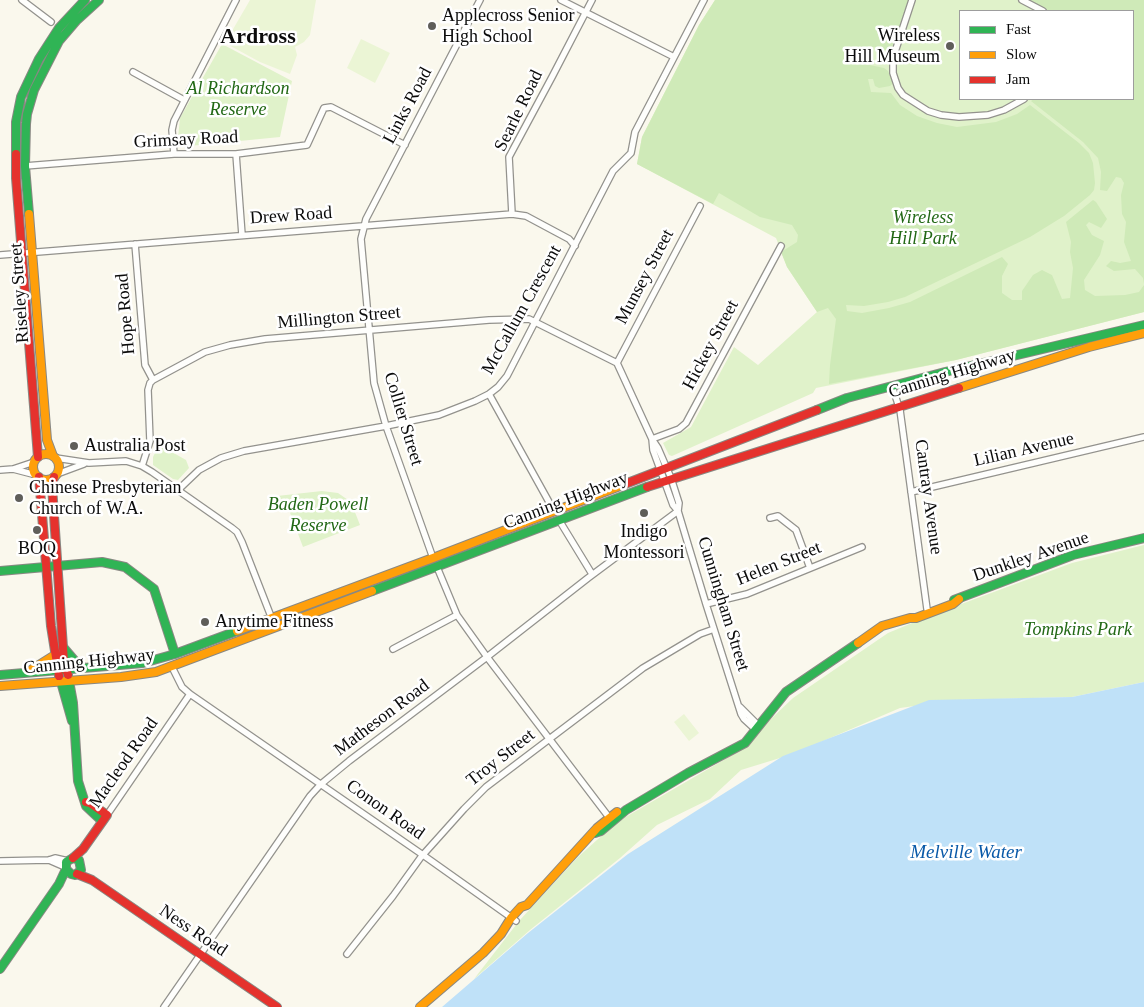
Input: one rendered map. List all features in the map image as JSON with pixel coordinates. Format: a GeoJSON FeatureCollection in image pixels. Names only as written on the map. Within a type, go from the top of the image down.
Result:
{"type":"FeatureCollection","features":[{"type":"Feature","properties":{"kind":"main road","name":"Riseley Street"},"geometry":{"type":"LineString","coordinates":[[62,669],[63,647],[51,484],[58,466],[47,440],[25,166],[26,124],[31,98],[46,63],[68,18],[85,0]]}},
{"type":"Feature","properties":{"kind":"main road","name":"Riseley Street"},"geometry":{"type":"LineString","coordinates":[[99,0],[63,30],[34,67],[21,97],[15,136],[16,178],[36,459],[34,470],[38,476],[54,655],[62,669],[65,681],[70,718],[73,722],[78,781],[81,792],[86,806],[104,818]]}},
{"type":"Feature","properties":{"kind":"main road"},"geometry":{"type":"LineString","coordinates":[[51,22],[68,18]]}},
{"type":"Feature","properties":{"kind":"main road"},"geometry":{"type":"LineString","coordinates":[[51,22],[63,30]]}},
{"type":"Feature","properties":{"kind":"main road","name":"Canning Highway"},"geometry":{"type":"LineString","coordinates":[[0,675],[143,663],[175,654],[433,558],[832,403],[892,386],[1144,325]]}},
{"type":"Feature","properties":{"kind":"main road","name":"Canning Highway"},"geometry":{"type":"LineString","coordinates":[[0,686],[140,675],[172,667],[667,479],[899,406],[1144,333]]}},
{"type":"Feature","properties":{"kind":"main road"},"geometry":{"type":"LineString","coordinates":[[36,459],[42,454],[54,457]]}},
{"type":"Feature","properties":{"kind":"main road"},"geometry":{"type":"LineString","coordinates":[[38,476],[49,479],[55,475]]}},
{"type":"Feature","properties":{"kind":"main road","name":"Dunkley Avenue"},"geometry":{"type":"LineString","coordinates":[[420,1007],[483,953],[521,907],[527,905],[573,853],[620,810],[626,810],[688,773],[745,743],[786,692],[882,626],[910,618],[1073,555],[1144,538]]}},
{"type":"Feature","properties":{"kind":"main road"},"geometry":{"type":"LineString","coordinates":[[0,571],[102,562],[125,567],[154,589],[175,654]]}},
{"type":"Feature","properties":{"kind":"main road"},"geometry":{"type":"LineString","coordinates":[[63,647],[84,668]]}},
{"type":"Feature","properties":{"kind":"main road"},"geometry":{"type":"LineString","coordinates":[[28,672],[54,655]]}},
{"type":"Feature","properties":{"kind":"main road","name":"Macleod Road"},"geometry":{"type":"LineString","coordinates":[[0,969],[58,884],[73,867],[104,818]]}},
{"type":"Feature","properties":{"kind":"main road","name":"Ness Road"},"geometry":{"type":"LineString","coordinates":[[73,867],[277,1007]]}},
{"type":"Feature","properties":{"kind":"street"},"geometry":{"type":"LineString","coordinates":[[22,0],[51,22]]}},
{"type":"Feature","properties":{"kind":"street"},"geometry":{"type":"LineString","coordinates":[[174,154],[173,125],[236,0]]}},
{"type":"Feature","properties":{"kind":"street","name":"Links Road"},"geometry":{"type":"LineString","coordinates":[[364,225],[480,0]]}},
{"type":"Feature","properties":{"kind":"street"},"geometry":{"type":"LineString","coordinates":[[561,0],[674,57]]}},
{"type":"Feature","properties":{"kind":"street","name":"Searle Road"},"geometry":{"type":"LineString","coordinates":[[512,214],[509,157],[592,0]]}},
{"type":"Feature","properties":{"kind":"street","name":"McCallum Crescent"},"geometry":{"type":"LineString","coordinates":[[178,490],[199,470],[221,458],[244,451],[439,415],[489,394],[507,376],[613,171],[631,153],[635,132],[704,0]]}},
{"type":"Feature","properties":{"kind":"street"},"geometry":{"type":"LineString","coordinates":[[912,0],[894,58],[893,73],[898,88],[903,95],[928,111],[958,117],[988,115],[1004,110],[1022,100]]}},
{"type":"Feature","properties":{"kind":"street"},"geometry":{"type":"LineString","coordinates":[[1022,0],[1041,10]]}},
{"type":"Feature","properties":{"kind":"street"},"geometry":{"type":"LineString","coordinates":[[132,72],[184,100]]}},
{"type":"Feature","properties":{"kind":"street","name":"Grimsay Road"},"geometry":{"type":"LineString","coordinates":[[25,166],[174,154],[236,154],[307,145],[324,108],[332,107],[405,145]]}},
{"type":"Feature","properties":{"kind":"street"},"geometry":{"type":"LineString","coordinates":[[236,154],[242,235]]}},
{"type":"Feature","properties":{"kind":"street","name":"Munsey Street"},"geometry":{"type":"LineString","coordinates":[[617,363],[700,206]]}},
{"type":"Feature","properties":{"kind":"street","name":"Drew Road"},"geometry":{"type":"LineString","coordinates":[[0,256],[512,214],[526,216],[569,239],[575,246]]}},
{"type":"Feature","properties":{"kind":"street","name":"Collier Street"},"geometry":{"type":"LineString","coordinates":[[364,225],[362,239],[368,330],[374,383],[386,426],[433,558]]}},
{"type":"Feature","properties":{"kind":"street","name":"Hope Road"},"geometry":{"type":"LineString","coordinates":[[135,244],[145,365],[153,380]]}},
{"type":"Feature","properties":{"kind":"street","name":"Hickey Street"},"geometry":{"type":"LineString","coordinates":[[652,440],[679,430],[686,423],[781,246]]}},
{"type":"Feature","properties":{"kind":"street","name":"Millington Street"},"geometry":{"type":"LineString","coordinates":[[153,380],[205,352],[230,345],[265,339],[514,318],[529,319],[535,323]]}},
{"type":"Feature","properties":{"kind":"street"},"geometry":{"type":"LineString","coordinates":[[535,323],[617,363]]}},
{"type":"Feature","properties":{"kind":"street","name":"Cunningham Street"},"geometry":{"type":"LineString","coordinates":[[617,363],[652,440],[653,450],[679,503],[678,511],[740,707],[756,727]]}},
{"type":"Feature","properties":{"kind":"street"},"geometry":{"type":"LineString","coordinates":[[142,466],[149,449],[148,390],[153,380]]}},
{"type":"Feature","properties":{"kind":"street","name":"Cantray Avenue"},"geometry":{"type":"LineString","coordinates":[[892,386],[899,406],[928,611]]}},
{"type":"Feature","properties":{"kind":"street"},"geometry":{"type":"LineString","coordinates":[[489,394],[554,510]]}},
{"type":"Feature","properties":{"kind":"street","name":"Lilian Avenue"},"geometry":{"type":"LineString","coordinates":[[912,492],[1144,437]]}},
{"type":"Feature","properties":{"kind":"street"},"geometry":{"type":"LineString","coordinates":[[54,457],[63,461],[89,463],[126,461],[142,466],[232,528],[240,536],[275,628]]}},
{"type":"Feature","properties":{"kind":"street"},"geometry":{"type":"LineString","coordinates":[[0,470],[12,469],[36,459]]}},
{"type":"Feature","properties":{"kind":"street"},"geometry":{"type":"LineString","coordinates":[[55,475],[89,463]]}},
{"type":"Feature","properties":{"kind":"street"},"geometry":{"type":"LineString","coordinates":[[12,469],[38,476]]}},
{"type":"Feature","properties":{"kind":"street","name":"Matheson Road"},"geometry":{"type":"LineString","coordinates":[[164,1007],[310,796],[321,784],[592,574],[678,511]]}},
{"type":"Feature","properties":{"kind":"street"},"geometry":{"type":"LineString","coordinates":[[770,518],[778,516],[796,530],[810,568]]}},
{"type":"Feature","properties":{"kind":"street"},"geometry":{"type":"LineString","coordinates":[[559,520],[592,574]]}},
{"type":"Feature","properties":{"kind":"street","name":"Helen Street"},"geometry":{"type":"LineString","coordinates":[[706,604],[747,594],[862,547]]}},
{"type":"Feature","properties":{"kind":"street"},"geometry":{"type":"LineString","coordinates":[[437,567],[457,615],[611,820]]}},
{"type":"Feature","properties":{"kind":"street"},"geometry":{"type":"LineString","coordinates":[[393,649],[457,615]]}},
{"type":"Feature","properties":{"kind":"street","name":"Troy Street"},"geometry":{"type":"LineString","coordinates":[[347,954],[423,855],[473,799],[549,738],[643,668],[700,634],[714,629]]}},
{"type":"Feature","properties":{"kind":"street","name":"Conon Road"},"geometry":{"type":"LineString","coordinates":[[172,667],[182,687],[190,694],[513,919]]}},
{"type":"Feature","properties":{"kind":"street","name":"Macleod Road"},"geometry":{"type":"LineString","coordinates":[[104,818],[190,694]]}},
{"type":"Feature","properties":{"kind":"street"},"geometry":{"type":"LineString","coordinates":[[0,861],[49,860],[73,867]]}},
{"type":"Feature","properties":{"kind":"green space"},"geometry":{"type":"Polygon","coordinates":[[[250,0],[316,0],[310,35],[304,42],[295,47],[297,55],[290,74],[260,62],[225,43],[250,0]]]}},
{"type":"Feature","properties":{"kind":"green space","name":"Wireless Hill Park"},"geometry":{"type":"Polygon","coordinates":[[[715,0],[1144,0],[1144,312],[956,360],[816,388],[813,393],[672,456],[669,455],[663,443],[691,427],[734,347],[758,365],[817,312],[787,267],[776,238],[637,164],[642,137],[699,25],[715,0]]]}},
{"type":"Feature","properties":{"kind":"green space","name":"Wireless Hill Park"},"geometry":{"type":"Polygon","coordinates":[[[715,0],[909,0],[892,47],[886,50],[869,46],[857,53],[854,59],[860,63],[884,68],[888,71],[893,83],[890,86],[879,88],[875,86],[873,79],[868,79],[871,92],[891,93],[900,105],[917,116],[957,127],[996,122],[1017,114],[1030,105],[1089,153],[1093,163],[1094,190],[1064,216],[1030,237],[905,297],[864,306],[846,305],[847,311],[862,313],[910,302],[1002,257],[1008,264],[1002,276],[1002,293],[1012,300],[1022,300],[1022,291],[1033,275],[1042,270],[1052,275],[1062,299],[1070,298],[1073,268],[1070,252],[1071,242],[1066,222],[1093,200],[1107,219],[1101,228],[1089,222],[1086,225],[1092,235],[1104,241],[1100,255],[1084,280],[1085,290],[1095,296],[1125,295],[1139,292],[1144,285],[1144,312],[956,360],[829,384],[836,319],[828,308],[817,312],[787,267],[781,252],[797,242],[798,235],[792,225],[760,217],[719,193],[713,204],[637,164],[642,137],[699,25],[715,0]]]}},
{"type":"Feature","properties":{"kind":"green space"},"geometry":{"type":"Polygon","coordinates":[[[1030,0],[1144,0],[1144,284],[1143,278],[1135,269],[1114,271],[1106,266],[1111,261],[1120,263],[1131,261],[1124,242],[1126,222],[1122,214],[1121,195],[1124,183],[1121,178],[1116,177],[1107,191],[1100,190],[1101,172],[1098,158],[1083,142],[1031,101],[1134,100],[1134,10],[1046,10],[1030,0]]]}},
{"type":"Feature","properties":{"kind":"green space"},"geometry":{"type":"Polygon","coordinates":[[[361,39],[390,53],[375,83],[347,68],[361,39]]]}},
{"type":"Feature","properties":{"kind":"green space","name":"Al Richardson Reserve"},"geometry":{"type":"Polygon","coordinates":[[[222,44],[292,81],[280,137],[189,146],[181,144],[178,138],[180,118],[222,44]]]}},
{"type":"Feature","properties":{"kind":"green space"},"geometry":{"type":"Polygon","coordinates":[[[163,447],[186,460],[189,468],[178,480],[173,479],[153,465],[153,457],[157,449],[163,447]]]}},
{"type":"Feature","properties":{"kind":"green space","name":"Baden Powell Reserve"},"geometry":{"type":"Polygon","coordinates":[[[322,491],[338,493],[351,502],[360,525],[303,547],[289,510],[277,496],[322,491]]]}},
{"type":"Feature","properties":{"kind":"green space","name":"Tompkins Park"},"geometry":{"type":"Polygon","coordinates":[[[1144,545],[1144,682],[1072,697],[958,700],[900,708],[793,754],[741,770],[710,799],[657,825],[474,979],[519,921],[578,857],[617,822],[734,754],[793,698],[888,633],[1072,563],[1144,545]]]}},
{"type":"Feature","properties":{"kind":"green space"},"geometry":{"type":"Polygon","coordinates":[[[684,714],[699,733],[689,741],[674,722],[684,714]]]}},
{"type":"Feature","properties":{"kind":"water","name":"Melville Water"},"geometry":{"type":"Polygon","coordinates":[[[1144,682],[1144,1007],[442,1007],[528,933],[628,854],[783,756],[929,700],[1072,697],[1144,682]]]}},
{"type":"Feature","properties":{"kind":"traffic: fast"},"geometry":{"type":"LineString","coordinates":[[16,154],[16,122],[21,97],[39,59],[59,28],[85,0]]}},
{"type":"Feature","properties":{"kind":"traffic: fast"},"geometry":{"type":"LineString","coordinates":[[29,214],[25,166],[26,124],[34,90],[59,41],[77,20],[99,0]]}},
{"type":"Feature","properties":{"kind":"traffic: fast"},"geometry":{"type":"LineString","coordinates":[[817,410],[847,398],[945,372],[1144,325]]}},
{"type":"Feature","properties":{"kind":"traffic: fast"},"geometry":{"type":"LineString","coordinates":[[372,591],[647,487]]}},
{"type":"Feature","properties":{"kind":"traffic: fast"},"geometry":{"type":"LineString","coordinates":[[954,600],[1073,555],[1144,538]]}},
{"type":"Feature","properties":{"kind":"traffic: fast"},"geometry":{"type":"LineString","coordinates":[[0,571],[102,562],[125,567],[154,589],[175,654]]}},
{"type":"Feature","properties":{"kind":"traffic: fast"},"geometry":{"type":"LineString","coordinates":[[0,675],[143,663],[175,654],[237,631]]}},
{"type":"Feature","properties":{"kind":"traffic: fast"},"geometry":{"type":"LineString","coordinates":[[595,833],[601,831],[626,810],[688,773],[745,743],[786,692],[858,643]]}},
{"type":"Feature","properties":{"kind":"traffic: fast"},"geometry":{"type":"LineString","coordinates":[[63,647],[84,668]]}},
{"type":"Feature","properties":{"kind":"traffic: fast"},"geometry":{"type":"LineString","coordinates":[[69,681],[73,703],[78,781],[86,806],[102,821]]}},
{"type":"Feature","properties":{"kind":"traffic: fast"},"geometry":{"type":"LineString","coordinates":[[61,682],[72,721]]}},
{"type":"Feature","properties":{"kind":"traffic: fast"},"geometry":{"type":"LineString","coordinates":[[0,969],[59,884],[66,869],[66,862],[73,858],[79,860],[81,870],[75,875],[66,869]]}},
{"type":"Feature","properties":{"kind":"traffic: slow"},"geometry":{"type":"LineString","coordinates":[[29,214],[47,440],[53,456]]}},
{"type":"Feature","properties":{"kind":"traffic: slow"},"geometry":{"type":"LineString","coordinates":[[959,388],[1089,347],[1144,333]]}},
{"type":"Feature","properties":{"kind":"traffic: slow"},"geometry":{"type":"LineString","coordinates":[[46,454],[55,458],[59,467],[55,476],[46,480],[37,476],[33,467],[37,458],[46,454]]}},
{"type":"Feature","properties":{"kind":"traffic: slow"},"geometry":{"type":"LineString","coordinates":[[237,631],[625,484]]}},
{"type":"Feature","properties":{"kind":"traffic: slow"},"geometry":{"type":"LineString","coordinates":[[0,686],[121,677],[156,672],[372,591]]}},
{"type":"Feature","properties":{"kind":"traffic: slow"},"geometry":{"type":"LineString","coordinates":[[858,643],[882,626],[916,618],[953,604],[959,599]]}},
{"type":"Feature","properties":{"kind":"traffic: slow"},"geometry":{"type":"LineString","coordinates":[[31,670],[55,655]]}},
{"type":"Feature","properties":{"kind":"traffic: slow"},"geometry":{"type":"LineString","coordinates":[[420,1007],[483,953],[501,934],[521,907],[527,905],[597,828],[617,812]]}},
{"type":"Feature","properties":{"kind":"traffic: jam"},"geometry":{"type":"LineString","coordinates":[[16,154],[16,178],[38,457]]}},
{"type":"Feature","properties":{"kind":"traffic: jam"},"geometry":{"type":"LineString","coordinates":[[647,487],[959,388]]}},
{"type":"Feature","properties":{"kind":"traffic: jam"},"geometry":{"type":"LineString","coordinates":[[625,484],[817,410]]}},
{"type":"Feature","properties":{"kind":"traffic: jam"},"geometry":{"type":"LineString","coordinates":[[39,477],[51,626],[59,676]]}},
{"type":"Feature","properties":{"kind":"traffic: jam"},"geometry":{"type":"LineString","coordinates":[[54,477],[52,486],[64,662],[68,675]]}},
{"type":"Feature","properties":{"kind":"traffic: jam"},"geometry":{"type":"LineString","coordinates":[[73,858],[83,849],[107,815],[86,802]]}},
{"type":"Feature","properties":{"kind":"traffic: jam"},"geometry":{"type":"LineString","coordinates":[[77,874],[92,880],[277,1007]]}},
{"type":"Feature","properties":{"kind":"place","name":"Applecross Senior High School"},"geometry":{"type":"Point","coordinates":[432,26]}},
{"type":"Feature","properties":{"kind":"place","name":"Wireless Hill Museum"},"geometry":{"type":"Point","coordinates":[950,46]}},
{"type":"Feature","properties":{"kind":"place","name":"Australia Post"},"geometry":{"type":"Point","coordinates":[74,446]}},
{"type":"Feature","properties":{"kind":"place","name":"Chinese Presbyterian Church of W.A."},"geometry":{"type":"Point","coordinates":[19,498]}},
{"type":"Feature","properties":{"kind":"place","name":"Indigo Montessori"},"geometry":{"type":"Point","coordinates":[644,513]}},
{"type":"Feature","properties":{"kind":"place","name":"BOQ"},"geometry":{"type":"Point","coordinates":[37,530]}},
{"type":"Feature","properties":{"kind":"place","name":"Anytime Fitness"},"geometry":{"type":"Point","coordinates":[205,622]}},
{"type":"Feature","properties":{"kind":"district","name":"Ardross"},"geometry":{"type":"Point","coordinates":[258,37]}}]}
